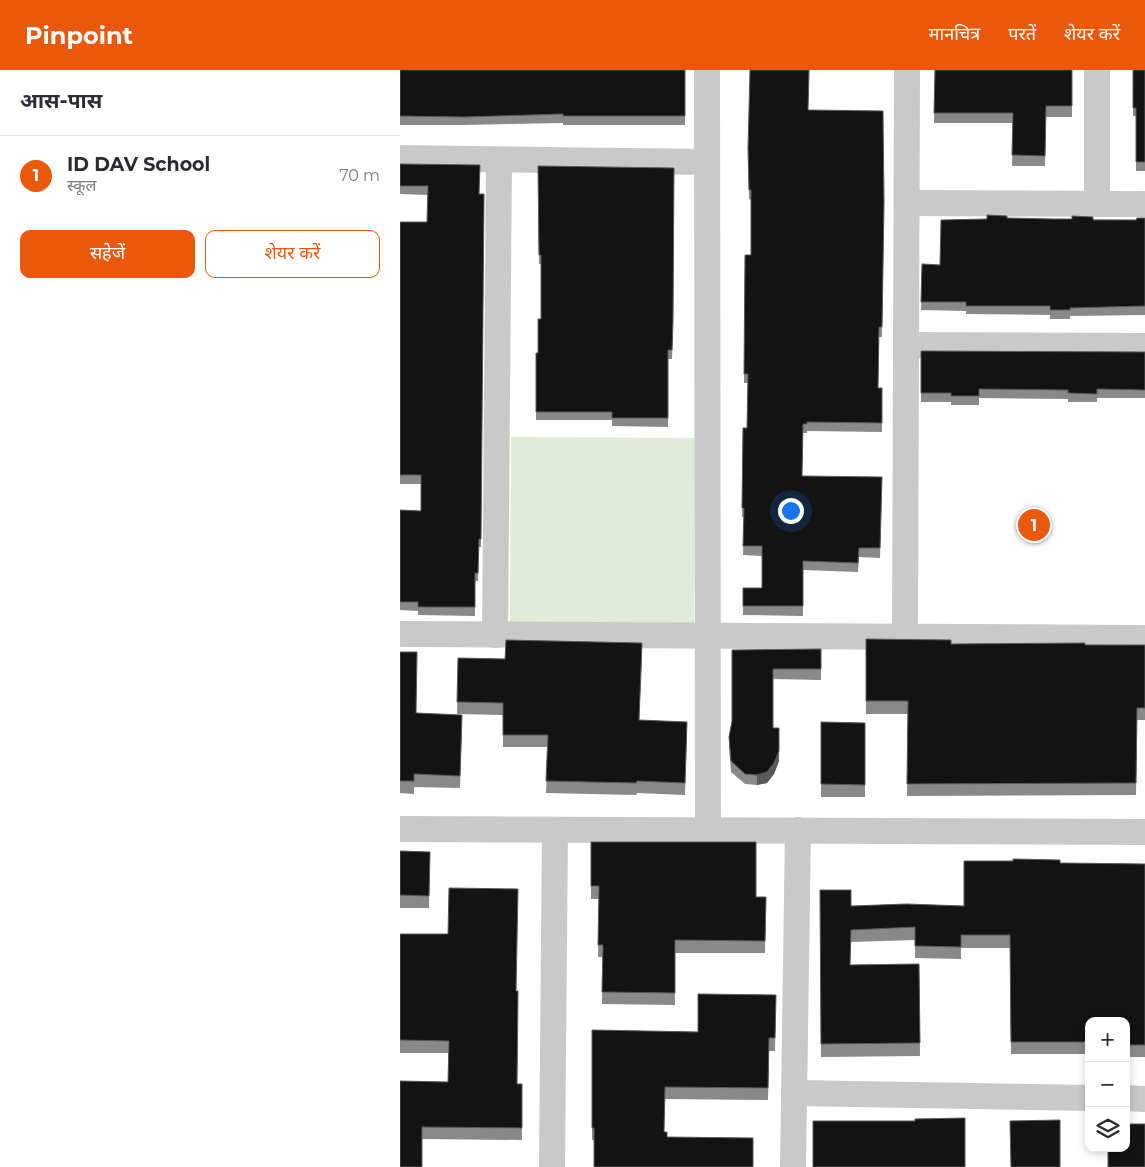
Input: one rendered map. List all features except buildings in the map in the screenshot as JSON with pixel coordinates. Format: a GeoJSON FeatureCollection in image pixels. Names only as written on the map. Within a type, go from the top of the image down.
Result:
{"type":"FeatureCollection","features":[{"type":"Feature","properties":{"kind":"street"},"geometry":{"type":"LineString","coordinates":[[707,70],[708,830]]}},
{"type":"Feature","properties":{"kind":"street"},"geometry":{"type":"LineString","coordinates":[[904,637],[907,70]]}},
{"type":"Feature","properties":{"kind":"street"},"geometry":{"type":"LineString","coordinates":[[1097,70],[1097,204]]}},
{"type":"Feature","properties":{"kind":"street"},"geometry":{"type":"LineString","coordinates":[[400,158],[707,162]]}},
{"type":"Feature","properties":{"kind":"street"},"geometry":{"type":"LineString","coordinates":[[496,635],[499,160]]}},
{"type":"Feature","properties":{"kind":"street"},"geometry":{"type":"LineString","coordinates":[[907,203],[1145,204]]}},
{"type":"Feature","properties":{"kind":"street"},"geometry":{"type":"LineString","coordinates":[[906,345],[1145,346]]}},
{"type":"Feature","properties":{"kind":"street"},"geometry":{"type":"LineString","coordinates":[[400,634],[1145,638]]}},
{"type":"Feature","properties":{"kind":"street"},"geometry":{"type":"LineString","coordinates":[[400,829],[1145,832]]}},
{"type":"Feature","properties":{"kind":"street"},"geometry":{"type":"LineString","coordinates":[[552,1167],[555,830]]}},
{"type":"Feature","properties":{"kind":"street"},"geometry":{"type":"LineString","coordinates":[[793,1167],[798,830]]}},
{"type":"Feature","properties":{"kind":"street"},"geometry":{"type":"LineString","coordinates":[[794,1093],[1085,1098]]}},
{"type":"Feature","properties":{"kind":"street"},"geometry":{"type":"LineString","coordinates":[[1130,1098],[1145,1099]]}},
{"type":"Feature","properties":{"kind":"green space"},"geometry":{"type":"Polygon","coordinates":[[[511,437],[695,438],[694,623],[510,622],[511,437]]]}},
{"type":"Feature","properties":{"kind":"place","name":"ID DAV School"},"geometry":{"type":"Point","coordinates":[1034,525]}}]}
